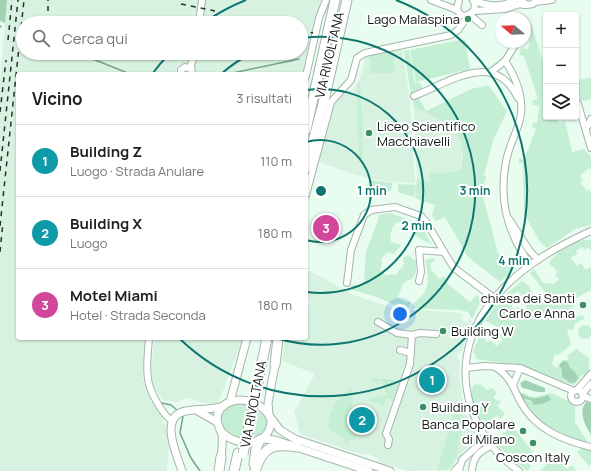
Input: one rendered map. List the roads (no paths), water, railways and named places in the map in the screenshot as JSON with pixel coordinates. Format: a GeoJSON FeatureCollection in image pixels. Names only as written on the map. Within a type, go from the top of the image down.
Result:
{"type":"FeatureCollection","features":[{"type":"Feature","properties":{"kind":"highway"},"geometry":{"type":"LineString","coordinates":[[308,95],[328,0]]}},
{"type":"Feature","properties":{"kind":"highway","name":"VIA RIVOLTANA"},"geometry":{"type":"LineString","coordinates":[[308,121],[335,0]]}},
{"type":"Feature","properties":{"kind":"highway","name":"VIA RIVOLTANA"},"geometry":{"type":"LineString","coordinates":[[308,148],[341,0]]}},
{"type":"Feature","properties":{"kind":"highway"},"geometry":{"type":"LineString","coordinates":[[308,160],[325,96],[347,0]]}},
{"type":"Feature","properties":{"kind":"highway","name":"VIA RIVOLTANA"},"geometry":{"type":"LineString","coordinates":[[240,471],[241,454],[254,386],[261,340]]}},
{"type":"Feature","properties":{"kind":"highway","name":"VIA RIVOLTANA"},"geometry":{"type":"LineString","coordinates":[[254,386],[266,340]]}},
{"type":"Feature","properties":{"kind":"highway"},"geometry":{"type":"LineString","coordinates":[[275,365],[278,340]]}},
{"type":"Feature","properties":{"kind":"highway"},"geometry":{"type":"LineString","coordinates":[[254,471],[256,449],[261,439]]}},
{"type":"Feature","properties":{"kind":"highway"},"geometry":{"type":"LineString","coordinates":[[254,471],[259,459],[267,450],[281,445],[297,448]]}},
{"type":"Feature","properties":{"kind":"highway","name":"VIA RIVOLTANA"},"geometry":{"type":"LineString","coordinates":[[234,471],[241,454]]}},
{"type":"Feature","properties":{"kind":"highway"},"geometry":{"type":"LineString","coordinates":[[218,471],[221,456]]}},
{"type":"Feature","properties":{"kind":"main road"},"geometry":{"type":"LineString","coordinates":[[221,456],[222,443],[217,422],[219,413],[227,404],[246,340]]}},
{"type":"Feature","properties":{"kind":"main road"},"geometry":{"type":"LineString","coordinates":[[261,439],[270,430],[268,403],[275,365]]}},
{"type":"Feature","properties":{"kind":"main road"},"geometry":{"type":"LineString","coordinates":[[182,471],[171,435],[173,421],[179,413],[195,410],[215,409],[239,400],[251,402],[262,407],[283,433],[295,439],[390,471]]}},
{"type":"Feature","properties":{"kind":"main road"},"geometry":{"type":"LineString","coordinates":[[195,410],[217,422]]}},
{"type":"Feature","properties":{"kind":"main road"},"geometry":{"type":"LineString","coordinates":[[220,430],[227,437],[239,441],[251,442],[261,439],[275,440],[369,471]]}},
{"type":"Feature","properties":{"kind":"street"},"geometry":{"type":"LineString","coordinates":[[198,0],[198,16]]}},
{"type":"Feature","properties":{"kind":"street"},"geometry":{"type":"LineString","coordinates":[[197,16],[202,0]]}},
{"type":"Feature","properties":{"kind":"street"},"geometry":{"type":"LineString","coordinates":[[307,72],[319,18],[328,0]]}},
{"type":"Feature","properties":{"kind":"street"},"geometry":{"type":"LineString","coordinates":[[431,0],[456,10],[461,15],[505,9],[522,2],[530,5],[535,1],[552,0]]}},
{"type":"Feature","properties":{"kind":"street"},"geometry":{"type":"LineString","coordinates":[[456,10],[458,0]]}},
{"type":"Feature","properties":{"kind":"street"},"geometry":{"type":"LineString","coordinates":[[473,0],[484,5],[504,4],[514,0]]}},
{"type":"Feature","properties":{"kind":"street"},"geometry":{"type":"LineString","coordinates":[[308,188],[332,100],[351,80],[357,58],[365,53],[451,35],[458,30],[472,14],[476,7],[473,0]]}},
{"type":"Feature","properties":{"kind":"street"},"geometry":{"type":"LineString","coordinates":[[491,72],[506,61],[514,48]]}},
{"type":"Feature","properties":{"kind":"street"},"geometry":{"type":"LineString","coordinates":[[189,70],[190,60]]}},
{"type":"Feature","properties":{"kind":"street"},"geometry":{"type":"LineString","coordinates":[[189,70],[193,60]]}},
{"type":"Feature","properties":{"kind":"street"},"geometry":{"type":"LineString","coordinates":[[506,61],[517,86],[522,107],[520,120],[510,146],[503,185],[507,216],[512,236],[517,246],[530,264]]}},
{"type":"Feature","properties":{"kind":"street"},"geometry":{"type":"LineString","coordinates":[[414,96],[471,73],[479,71],[491,72],[508,83],[516,94],[522,107]]}},
{"type":"Feature","properties":{"kind":"street"},"geometry":{"type":"LineString","coordinates":[[579,107],[591,148]]}},
{"type":"Feature","properties":{"kind":"street"},"geometry":{"type":"LineString","coordinates":[[586,129],[591,119]]}},
{"type":"Feature","properties":{"kind":"street"},"geometry":{"type":"LineString","coordinates":[[347,284],[351,250],[364,215],[371,210],[395,207],[421,216],[428,223],[454,268],[494,298]]}},
{"type":"Feature","properties":{"kind":"street"},"geometry":{"type":"LineString","coordinates":[[507,216],[529,250],[538,260]]}},
{"type":"Feature","properties":{"kind":"street"},"geometry":{"type":"LineString","coordinates":[[519,471],[491,446],[477,423],[469,402],[465,382],[466,360],[477,325],[494,298],[530,264],[565,243],[590,232]]}},
{"type":"Feature","properties":{"kind":"street"},"geometry":{"type":"LineString","coordinates":[[419,281],[421,272],[419,250],[444,252]]}},
{"type":"Feature","properties":{"kind":"street"},"geometry":{"type":"LineString","coordinates":[[378,322],[397,333],[412,335],[420,333],[436,334]]}},
{"type":"Feature","properties":{"kind":"street"},"geometry":{"type":"LineString","coordinates":[[388,445],[389,439],[386,434],[410,364],[412,335]]}},
{"type":"Feature","properties":{"kind":"street"},"geometry":{"type":"LineString","coordinates":[[149,340],[149,385],[164,416],[173,421]]}},
{"type":"Feature","properties":{"kind":"street"},"geometry":{"type":"LineString","coordinates":[[275,365],[280,353],[282,340]]}},
{"type":"Feature","properties":{"kind":"street"},"geometry":{"type":"LineString","coordinates":[[400,350],[411,352]]}},
{"type":"Feature","properties":{"kind":"street"},"geometry":{"type":"LineString","coordinates":[[466,360],[484,366]]}},
{"type":"Feature","properties":{"kind":"street"},"geometry":{"type":"LineString","coordinates":[[466,368],[484,366],[520,368],[591,399]]}},
{"type":"Feature","properties":{"kind":"street"},"geometry":{"type":"LineString","coordinates":[[495,367],[503,373],[513,385],[526,410],[544,428],[563,439],[591,447]]}},
{"type":"Feature","properties":{"kind":"street"},"geometry":{"type":"LineString","coordinates":[[513,385],[520,368]]}},
{"type":"Feature","properties":{"kind":"street"},"geometry":{"type":"LineString","coordinates":[[579,393],[591,374]]}},
{"type":"Feature","properties":{"kind":"street"},"geometry":{"type":"LineString","coordinates":[[579,393],[591,384]]}},
{"type":"Feature","properties":{"kind":"street"},"geometry":{"type":"LineString","coordinates":[[458,470],[462,460],[486,438]]}},
{"type":"Feature","properties":{"kind":"street"},"geometry":{"type":"LineString","coordinates":[[472,470],[476,455],[491,446]]}},
{"type":"Feature","properties":{"kind":"street"},"geometry":{"type":"LineString","coordinates":[[458,470],[462,464],[467,463],[472,470]]}},
{"type":"Feature","properties":{"kind":"waterway"},"geometry":{"type":"LineString","coordinates":[[95,60],[125,72]]}},
{"type":"Feature","properties":{"kind":"waterway"},"geometry":{"type":"LineString","coordinates":[[237,72],[294,60]]}},
{"type":"Feature","properties":{"kind":"waterway"},"geometry":{"type":"LineString","coordinates":[[162,403],[171,405],[177,410]]}},
{"type":"Feature","properties":{"kind":"waterway"},"geometry":{"type":"LineString","coordinates":[[183,416],[180,433],[191,458],[200,471]]}},
{"type":"Feature","properties":{"kind":"railway"},"geometry":{"type":"LineString","coordinates":[[8,40],[12,0]]}},
{"type":"Feature","properties":{"kind":"railway"},"geometry":{"type":"LineString","coordinates":[[16,16],[18,0]]}},
{"type":"Feature","properties":{"kind":"railway"},"geometry":{"type":"LineString","coordinates":[[22,16],[24,0]]}},
{"type":"Feature","properties":{"kind":"railway"},"geometry":{"type":"LineString","coordinates":[[48,0],[48,11]]}},
{"type":"Feature","properties":{"kind":"railway"},"geometry":{"type":"LineString","coordinates":[[181,4],[215,11]]}},
{"type":"Feature","properties":{"kind":"railway"},"geometry":{"type":"LineString","coordinates":[[0,171],[16,19]]}},
{"type":"Feature","properties":{"kind":"railway"},"geometry":{"type":"LineString","coordinates":[[308,32],[313,33]]}},
{"type":"Feature","properties":{"kind":"railway"},"geometry":{"type":"LineString","coordinates":[[0,112],[6,60]]}},
{"type":"Feature","properties":{"kind":"railway"},"geometry":{"type":"LineString","coordinates":[[16,72],[18,60]]}},
{"type":"Feature","properties":{"kind":"railway"},"geometry":{"type":"LineString","coordinates":[[0,226],[16,75]]}},
{"type":"Feature","properties":{"kind":"railway"},"geometry":{"type":"LineString","coordinates":[[0,252],[3,222]]}},
{"type":"Feature","properties":{"kind":"place","name":"Lago Malaspina"},"geometry":{"type":"Point","coordinates":[468,19]}},
{"type":"Feature","properties":{"kind":"place","name":"Liceo Scientifico Macchiavelli"},"geometry":{"type":"Point","coordinates":[369,133]}},
{"type":"Feature","properties":{"kind":"place","name":"Motel Miami"},"geometry":{"type":"Point","coordinates":[326,228]}},
{"type":"Feature","properties":{"kind":"place","name":"chiesa dei Santi Carlo e Anna"},"geometry":{"type":"Point","coordinates":[583,305]}},
{"type":"Feature","properties":{"kind":"place","name":"Building W"},"geometry":{"type":"Point","coordinates":[443,331]}},
{"type":"Feature","properties":{"kind":"place","name":"Building Z"},"geometry":{"type":"Point","coordinates":[432,380]}},
{"type":"Feature","properties":{"kind":"place","name":"Building Y"},"geometry":{"type":"Point","coordinates":[423,407]}},
{"type":"Feature","properties":{"kind":"place","name":"Building X"},"geometry":{"type":"Point","coordinates":[362,420]}},
{"type":"Feature","properties":{"kind":"place","name":"Banca Popolare di Milano"},"geometry":{"type":"Point","coordinates":[523,431]}},
{"type":"Feature","properties":{"kind":"place","name":"Coscon Italy"},"geometry":{"type":"Point","coordinates":[533,443]}}]}
